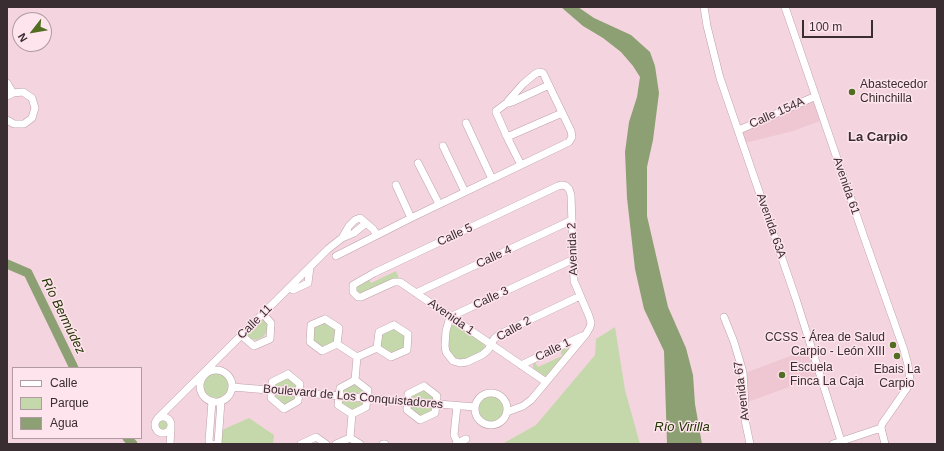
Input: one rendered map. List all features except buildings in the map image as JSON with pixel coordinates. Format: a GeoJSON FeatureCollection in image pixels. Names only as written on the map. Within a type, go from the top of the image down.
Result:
{"type":"FeatureCollection","features":[{"type":"Feature","properties":{"kind":"street","name":"Avenida 63A"},"geometry":{"type":"LineString","coordinates":[[704,7],[715,61],[796,299],[842,443]]}},
{"type":"Feature","properties":{"kind":"street","name":"Avenida 61"},"geometry":{"type":"LineString","coordinates":[[785,7],[908,365],[910,380],[907,388],[882,424],[881,428]]}},
{"type":"Feature","properties":{"kind":"street"},"geometry":{"type":"LineString","coordinates":[[336,256],[439,204],[569,142],[572,135],[543,73],[539,72],[522,84],[508,100],[508,102]]}},
{"type":"Feature","properties":{"kind":"street"},"geometry":{"type":"LineString","coordinates":[[7,83],[9,94],[23,92],[32,98],[35,108],[32,118],[24,124],[14,124],[7,120]]}},
{"type":"Feature","properties":{"kind":"street"},"geometry":{"type":"LineString","coordinates":[[521,165],[496,110],[508,102],[512,102],[549,85]]}},
{"type":"Feature","properties":{"kind":"street","name":"Calle 154A"},"geometry":{"type":"LineString","coordinates":[[739,130],[816,96]]}},
{"type":"Feature","properties":{"kind":"street"},"geometry":{"type":"LineString","coordinates":[[507,137],[562,112]]}},
{"type":"Feature","properties":{"kind":"street"},"geometry":{"type":"LineString","coordinates":[[466,123],[492,179]]}},
{"type":"Feature","properties":{"kind":"street"},"geometry":{"type":"LineString","coordinates":[[443,146],[465,192]]}},
{"type":"Feature","properties":{"kind":"street"},"geometry":{"type":"LineString","coordinates":[[418,163],[439,204]]}},
{"type":"Feature","properties":{"kind":"street"},"geometry":{"type":"LineString","coordinates":[[396,185],[411,218]]}},
{"type":"Feature","properties":{"kind":"street","name":"Calle 5"},"geometry":{"type":"LineString","coordinates":[[353,292],[353,285],[356,282],[374,273],[558,186],[566,186]]}},
{"type":"Feature","properties":{"kind":"street","name":"Avenida 2"},"geometry":{"type":"LineString","coordinates":[[566,186],[571,194],[574,280],[591,323],[586,334]]}},
{"type":"Feature","properties":{"kind":"street","name":"Calle 11"},"geometry":{"type":"LineString","coordinates":[[158,418],[328,249],[342,238],[349,226],[360,218],[377,235]]}},
{"type":"Feature","properties":{"kind":"street","name":"Calle 4"},"geometry":{"type":"LineString","coordinates":[[416,293],[572,220]]}},
{"type":"Feature","properties":{"kind":"street","name":"Calle 3"},"geometry":{"type":"LineString","coordinates":[[450,317],[574,260]]}},
{"type":"Feature","properties":{"kind":"street","name":"Avenida 1"},"geometry":{"type":"LineString","coordinates":[[353,292],[358,297],[361,297],[397,282],[405,284],[450,317],[546,382]]}},
{"type":"Feature","properties":{"kind":"street","name":"Calle 2"},"geometry":{"type":"LineString","coordinates":[[450,317],[446,331],[446,352],[454,361],[460,363],[467,362],[482,355],[488,350],[494,339],[500,334],[580,296]]}},
{"type":"Feature","properties":{"kind":"street"},"geometry":{"type":"LineString","coordinates":[[241,335],[254,346],[270,339],[272,323],[263,314]]}},
{"type":"Feature","properties":{"kind":"street","name":"Avenida 67"},"geometry":{"type":"LineString","coordinates":[[724,316],[743,372],[745,405],[744,415],[750,444]]}},
{"type":"Feature","properties":{"kind":"street"},"geometry":{"type":"LineString","coordinates":[[325,319],[339,328],[338,344],[322,351],[310,342],[311,325],[325,319]]}},
{"type":"Feature","properties":{"kind":"street"},"geometry":{"type":"LineString","coordinates":[[394,325],[408,334],[407,350],[391,357],[377,348],[379,332],[394,325]]}},
{"type":"Feature","properties":{"kind":"street"},"geometry":{"type":"LineString","coordinates":[[507,412],[523,406],[531,400],[586,334]]}},
{"type":"Feature","properties":{"kind":"street","name":"Calle 1"},"geometry":{"type":"LineString","coordinates":[[521,366],[586,334]]}},
{"type":"Feature","properties":{"kind":"street"},"geometry":{"type":"LineString","coordinates":[[338,344],[357,357]]}},
{"type":"Feature","properties":{"kind":"street"},"geometry":{"type":"LineString","coordinates":[[357,357],[377,348]]}},
{"type":"Feature","properties":{"kind":"street"},"geometry":{"type":"LineString","coordinates":[[218,370],[220,357]]}},
{"type":"Feature","properties":{"kind":"street"},"geometry":{"type":"LineString","coordinates":[[355,380],[357,357]]}},
{"type":"Feature","properties":{"kind":"street"},"geometry":{"type":"LineString","coordinates":[[218,370],[222,371],[229,377],[232,387],[229,396],[221,401],[212,401],[205,397],[202,393],[200,385],[204,375],[208,372],[218,370]]}},
{"type":"Feature","properties":{"kind":"street"},"geometry":{"type":"LineString","coordinates":[[288,374],[300,384],[299,393],[298,401],[284,409],[271,398],[272,382],[288,374]]}},
{"type":"Feature","properties":{"kind":"street"},"geometry":{"type":"LineString","coordinates":[[352,414],[338,404],[340,388],[355,380]]}},
{"type":"Feature","properties":{"kind":"street"},"geometry":{"type":"LineString","coordinates":[[352,414],[366,407],[368,390],[355,380]]}},
{"type":"Feature","properties":{"kind":"street"},"geometry":{"type":"LineString","coordinates":[[188,388],[200,385]]}},
{"type":"Feature","properties":{"kind":"street"},"geometry":{"type":"LineString","coordinates":[[424,386],[437,396],[436,404],[435,413],[420,420],[408,410],[408,394],[424,386]]}},
{"type":"Feature","properties":{"kind":"street","name":"Boulevard de Los Conquistadores"},"geometry":{"type":"LineString","coordinates":[[232,387],[475,407]]}},
{"type":"Feature","properties":{"kind":"street"},"geometry":{"type":"LineString","coordinates":[[488,393],[493,393],[498,394],[506,402],[507,412],[505,417],[497,424],[486,425],[477,418],[475,407],[479,398],[488,393]]}},
{"type":"Feature","properties":{"kind":"street"},"geometry":{"type":"LineString","coordinates":[[211,444],[209,441],[212,401]]}},
{"type":"Feature","properties":{"kind":"street"},"geometry":{"type":"LineString","coordinates":[[216,444],[218,443],[221,401]]}},
{"type":"Feature","properties":{"kind":"street"},"geometry":{"type":"LineString","coordinates":[[457,406],[454,435],[457,443],[466,439]]}},
{"type":"Feature","properties":{"kind":"street"},"geometry":{"type":"LineString","coordinates":[[350,438],[352,414]]}},
{"type":"Feature","properties":{"kind":"street"},"geometry":{"type":"LineString","coordinates":[[170,444],[171,428],[171,422],[167,418],[158,418],[155,425],[159,432],[167,432],[171,428]]}},
{"type":"Feature","properties":{"kind":"street"},"geometry":{"type":"LineString","coordinates":[[833,444],[842,443],[881,428],[885,444]]}},
{"type":"Feature","properties":{"kind":"street"},"geometry":{"type":"LineString","coordinates":[[301,444],[316,437],[326,444]]}},
{"type":"Feature","properties":{"kind":"street"},"geometry":{"type":"LineString","coordinates":[[336,444],[350,438]]}},
{"type":"Feature","properties":{"kind":"street"},"geometry":{"type":"LineString","coordinates":[[350,438],[360,444]]}},
{"type":"Feature","properties":{"kind":"shaded area"},"geometry":{"type":"Polygon","coordinates":[[[813,100],[820,121],[793,131],[745,143],[742,131],[813,100]]]}},
{"type":"Feature","properties":{"kind":"shaded area","name":"Escuela Finca La Caja"},"geometry":{"type":"Polygon","coordinates":[[[809,349],[819,376],[748,402],[745,373],[809,349]]]}},
{"type":"Feature","properties":{"kind":"green space"},"geometry":{"type":"Polygon","coordinates":[[[396,271],[399,278],[359,295],[354,287],[369,279],[371,283],[396,271]]]}},
{"type":"Feature","properties":{"kind":"green space"},"geometry":{"type":"Polygon","coordinates":[[[264,318],[268,325],[266,333],[263,337],[256,340],[248,338],[245,335],[264,318]]]}},
{"type":"Feature","properties":{"kind":"green space"},"geometry":{"type":"Polygon","coordinates":[[[325,323],[336,329],[334,342],[323,348],[312,340],[314,328],[325,323]]]}},
{"type":"Feature","properties":{"kind":"green space"},"geometry":{"type":"Polygon","coordinates":[[[455,324],[484,344],[485,346],[482,352],[462,361],[451,357],[447,348],[449,328],[455,324]]]}},
{"type":"Feature","properties":{"kind":"green space"},"geometry":{"type":"Polygon","coordinates":[[[615,327],[625,390],[640,444],[502,444],[536,425],[595,355],[596,339],[615,327]]]}},
{"type":"Feature","properties":{"kind":"green space"},"geometry":{"type":"Polygon","coordinates":[[[394,328],[405,336],[404,349],[391,355],[381,348],[381,334],[394,328]]]}},
{"type":"Feature","properties":{"kind":"green space"},"geometry":{"type":"Polygon","coordinates":[[[569,347],[569,349],[546,376],[543,376],[533,368],[533,364],[535,362],[538,367],[562,356],[560,350],[569,347]]]}},
{"type":"Feature","properties":{"kind":"green space"},"geometry":{"type":"Polygon","coordinates":[[[216,372],[225,376],[229,385],[225,394],[216,398],[207,394],[203,385],[207,376],[216,372]]]}},
{"type":"Feature","properties":{"kind":"green space"},"geometry":{"type":"Polygon","coordinates":[[[287,378],[296,384],[297,387],[295,389],[276,387],[274,385],[275,384],[287,378]]]}},
{"type":"Feature","properties":{"kind":"green space"},"geometry":{"type":"Polygon","coordinates":[[[355,384],[364,390],[365,392],[363,394],[344,393],[342,391],[355,384]]]}},
{"type":"Feature","properties":{"kind":"green space"},"geometry":{"type":"Polygon","coordinates":[[[423,390],[434,398],[432,400],[413,398],[411,396],[423,390]]]}},
{"type":"Feature","properties":{"kind":"green space"},"geometry":{"type":"Polygon","coordinates":[[[273,396],[294,396],[296,399],[284,405],[273,396]]]}},
{"type":"Feature","properties":{"kind":"green space"},"geometry":{"type":"Polygon","coordinates":[[[491,396],[500,400],[504,409],[500,418],[491,422],[482,418],[478,409],[482,400],[491,396]]]}},
{"type":"Feature","properties":{"kind":"green space"},"geometry":{"type":"Polygon","coordinates":[[[341,402],[362,402],[364,404],[352,411],[342,404],[341,402]]]}},
{"type":"Feature","properties":{"kind":"green space"},"geometry":{"type":"Polygon","coordinates":[[[412,406],[431,408],[432,410],[421,417],[410,408],[412,406]]]}},
{"type":"Feature","properties":{"kind":"green space"},"geometry":{"type":"Polygon","coordinates":[[[249,418],[274,435],[273,444],[222,444],[222,430],[249,418]]]}},
{"type":"Feature","properties":{"kind":"green space"},"geometry":{"type":"Polygon","coordinates":[[[163,419],[167,421],[169,425],[167,429],[163,431],[159,429],[157,425],[159,421],[163,419]]]}},
{"type":"Feature","properties":{"kind":"water","name":"Río Virilla"},"geometry":{"type":"Polygon","coordinates":[[[561,7],[578,7],[594,18],[631,35],[650,52],[655,66],[659,93],[653,140],[647,167],[647,216],[668,307],[686,348],[693,375],[695,404],[702,444],[667,444],[664,351],[644,309],[635,269],[627,198],[625,152],[629,122],[637,97],[640,77],[621,52],[603,38],[583,26],[561,7]]]}},
{"type":"Feature","properties":{"kind":"waterway","name":"Río Bermúdez"},"geometry":{"type":"LineString","coordinates":[[7,264],[28,273],[74,367]]}},
{"type":"Feature","properties":{"kind":"waterway","name":"Río Bermúdez"},"geometry":{"type":"LineString","coordinates":[[128,439],[133,444]]}},
{"type":"Feature","properties":{"kind":"place","name":"Abastecedor Chinchilla"},"geometry":{"type":"Point","coordinates":[852,92]}},
{"type":"Feature","properties":{"kind":"place","name":"CCSS - Área de Salud Carpio - León XIII"},"geometry":{"type":"Point","coordinates":[893,345]}},
{"type":"Feature","properties":{"kind":"place","name":"Ebais La Carpio"},"geometry":{"type":"Point","coordinates":[897,356]}},
{"type":"Feature","properties":{"kind":"place","name":"Escuela Finca La Caja"},"geometry":{"type":"Point","coordinates":[782,375]}},
{"type":"Feature","properties":{"kind":"district","name":"La Carpio"},"geometry":{"type":"Point","coordinates":[878,137]}}]}
